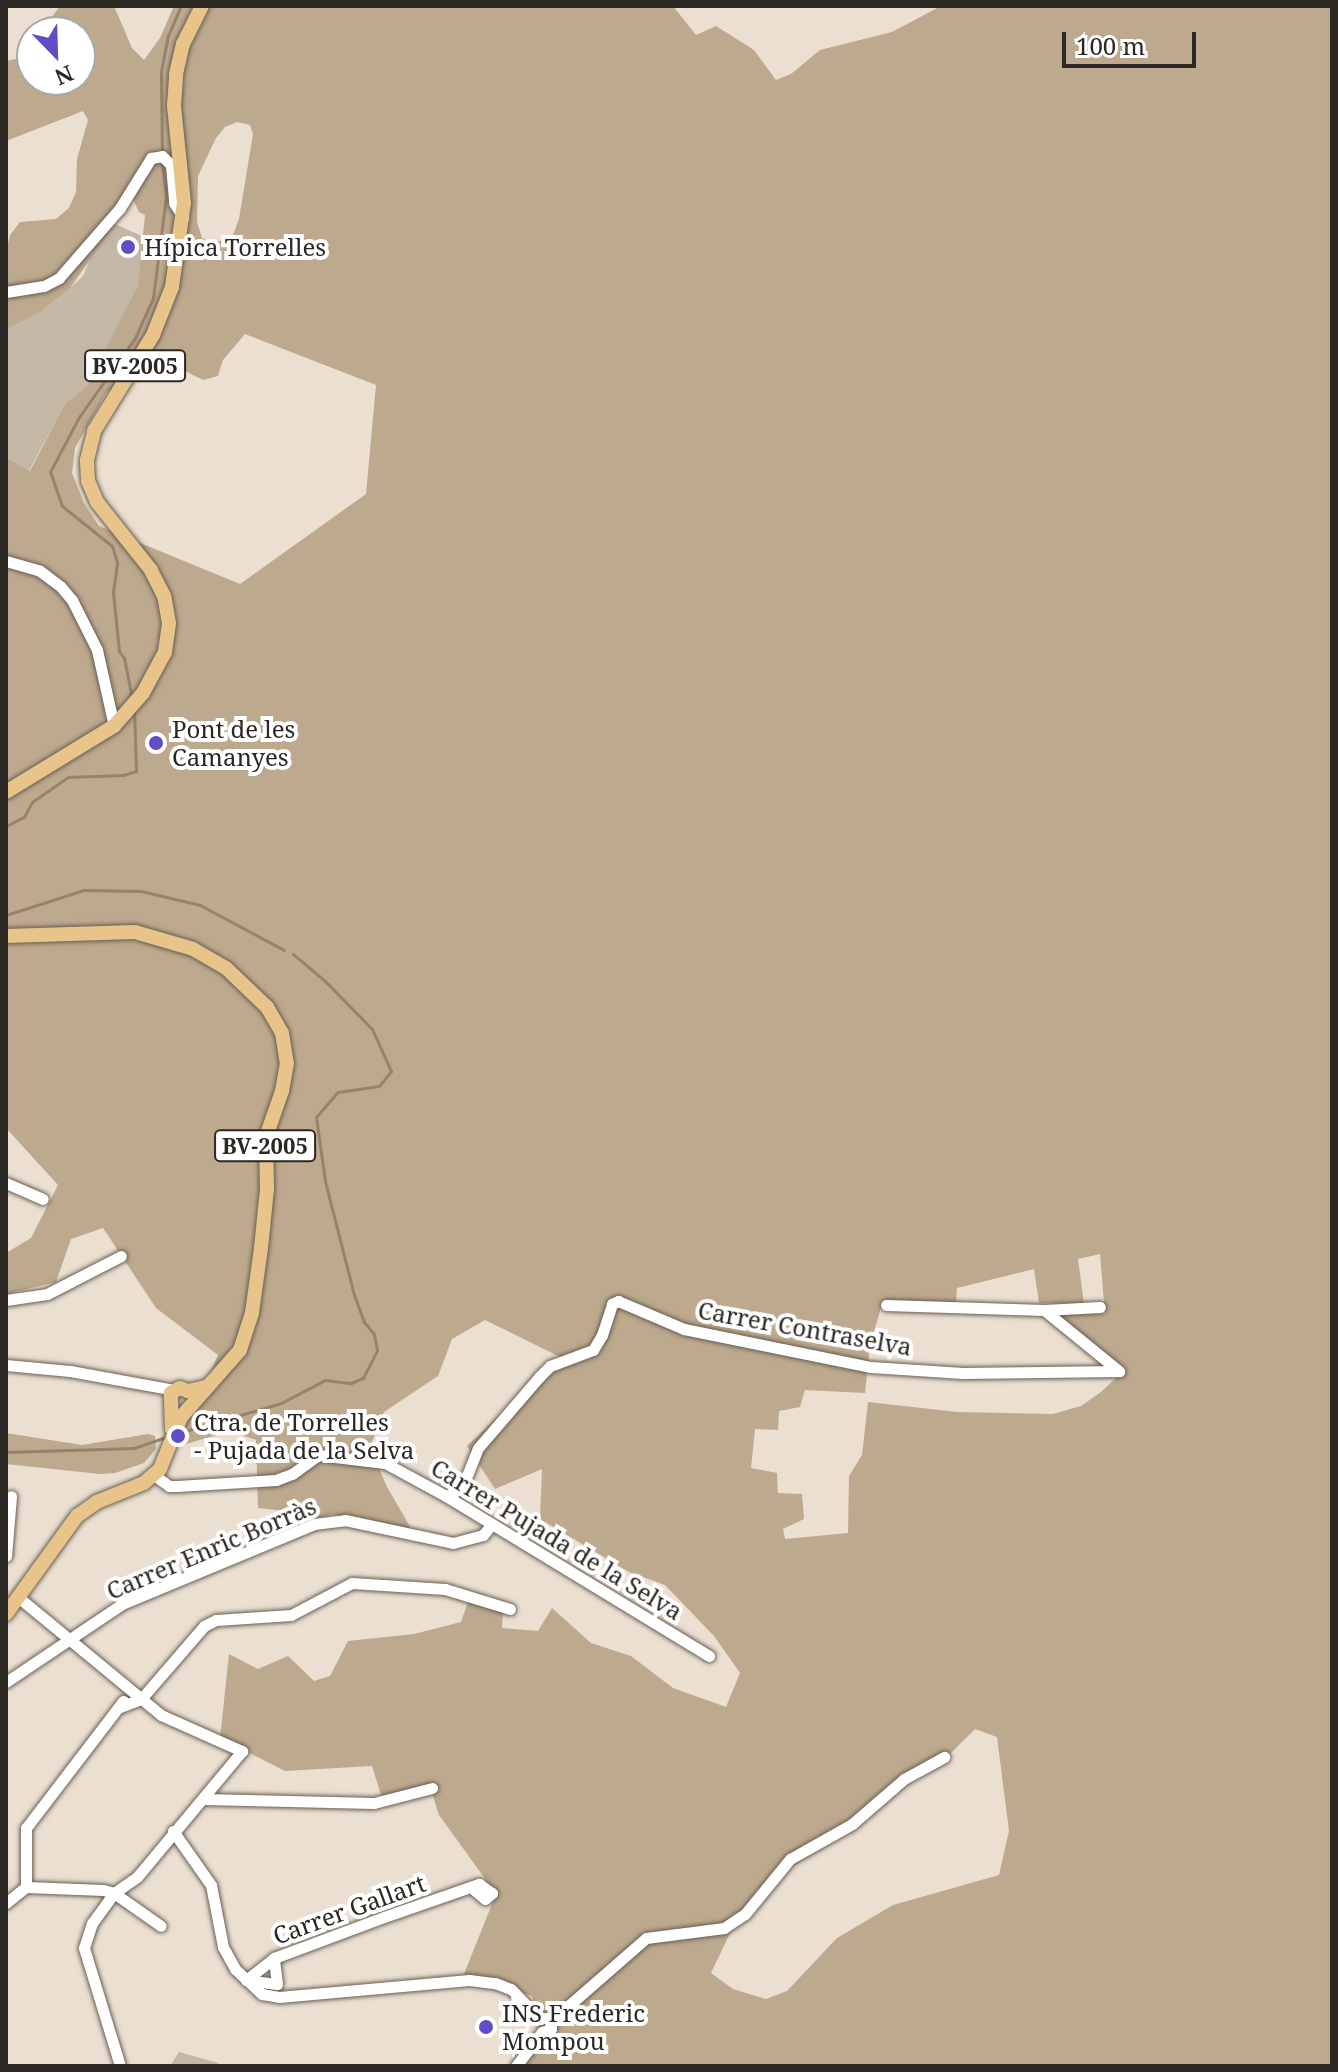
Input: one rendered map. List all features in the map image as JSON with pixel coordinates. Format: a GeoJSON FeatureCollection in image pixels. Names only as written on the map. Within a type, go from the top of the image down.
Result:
{"type":"FeatureCollection","features":[{"type":"Feature","properties":{"kind":"main road","name":"BV-2005"},"geometry":{"type":"LineString","coordinates":[[6,792],[114,726],[140,698],[165,652],[167,611],[151,570],[97,502],[88,481],[87,460],[99,420],[163,316],[172,287],[183,218],[174,87],[183,44],[202,6]]}},
{"type":"Feature","properties":{"kind":"main road","name":"BV-2005"},"geometry":{"type":"LineString","coordinates":[[6,936],[135,932],[180,943],[226,968],[260,999],[279,1025],[287,1063],[282,1091],[266,1137],[267,1204],[252,1313],[240,1350],[207,1387],[182,1400],[164,1461],[154,1475]]}},
{"type":"Feature","properties":{"kind":"main road"},"geometry":{"type":"LineString","coordinates":[[6,1613],[77,1516],[97,1502],[144,1483],[154,1475]]}},
{"type":"Feature","properties":{"kind":"street"},"geometry":{"type":"LineString","coordinates":[[6,292],[44,286],[59,278],[120,208],[147,163],[161,157],[173,170],[174,203],[183,218]]}},
{"type":"Feature","properties":{"kind":"street"},"geometry":{"type":"LineString","coordinates":[[6,561],[49,576],[72,600],[97,650],[114,726]]}},
{"type":"Feature","properties":{"kind":"street"},"geometry":{"type":"LineString","coordinates":[[6,1183],[43,1199]]}},
{"type":"Feature","properties":{"kind":"street"},"geometry":{"type":"LineString","coordinates":[[7,1299],[47,1294],[121,1256]]}},
{"type":"Feature","properties":{"kind":"street","name":"Carrer Contraselva"},"geometry":{"type":"LineString","coordinates":[[446,1496],[462,1488],[478,1448],[550,1366],[593,1350],[602,1335],[612,1304],[618,1301],[684,1329],[871,1367],[963,1373],[1119,1371],[1044,1310]]}},
{"type":"Feature","properties":{"kind":"street","name":"Carrer Contraselva"},"geometry":{"type":"LineString","coordinates":[[886,1305],[1044,1310],[1100,1307]]}},
{"type":"Feature","properties":{"kind":"street"},"geometry":{"type":"LineString","coordinates":[[6,1365],[70,1371],[182,1400]]}},
{"type":"Feature","properties":{"kind":"street","name":"Carrer Pujada de la Selva"},"geometry":{"type":"LineString","coordinates":[[154,1475],[169,1486],[276,1480],[292,1474],[318,1455],[385,1463],[446,1496],[709,1656]]}},
{"type":"Feature","properties":{"kind":"street"},"geometry":{"type":"LineString","coordinates":[[6,1556],[11,1496]]}},
{"type":"Feature","properties":{"kind":"street","name":"Carrer Enric Borràs"},"geometry":{"type":"LineString","coordinates":[[6,1682],[122,1604],[314,1524],[345,1520],[453,1543],[483,1535],[492,1524]]}},
{"type":"Feature","properties":{"kind":"street"},"geometry":{"type":"LineString","coordinates":[[120,1707],[141,1699],[204,1626],[216,1620],[291,1615],[352,1583],[445,1589],[510,1609]]}},
{"type":"Feature","properties":{"kind":"street"},"geometry":{"type":"LineString","coordinates":[[18,1597],[161,1715],[242,1751],[137,1877],[114,1893],[92,1923],[84,1948],[120,2066]]}},
{"type":"Feature","properties":{"kind":"street"},"geometry":{"type":"LineString","coordinates":[[26,1887],[26,1828],[31,1817],[120,1707],[129,1689]]}},
{"type":"Feature","properties":{"kind":"street"},"geometry":{"type":"LineString","coordinates":[[546,2020],[646,1938],[724,1928],[745,1914],[790,1859],[852,1824],[904,1779],[944,1757]]}},
{"type":"Feature","properties":{"kind":"street"},"geometry":{"type":"LineString","coordinates":[[203,1799],[374,1803],[432,1788]]}},
{"type":"Feature","properties":{"kind":"street"},"geometry":{"type":"LineString","coordinates":[[173,1831],[211,1885],[223,1947],[235,1969],[262,1994],[279,1997],[469,1980],[495,1983],[511,1989],[546,2020],[551,2029],[542,2032],[516,2066]]}},
{"type":"Feature","properties":{"kind":"street"},"geometry":{"type":"LineString","coordinates":[[6,1903],[26,1887],[114,1893],[161,1926]]}},
{"type":"Feature","properties":{"kind":"street","name":"Carrer Gallart"},"geometry":{"type":"LineString","coordinates":[[246,1980],[274,1958],[472,1888]]}},
{"type":"Feature","properties":{"kind":"street"},"geometry":{"type":"LineString","coordinates":[[246,1980],[277,1984],[274,1958]]}},
{"type":"Feature","properties":{"kind":"shaded area"},"geometry":{"type":"Polygon","coordinates":[[[60,6],[114,6],[132,48],[144,60],[160,38],[174,6],[673,6],[696,35],[716,26],[754,50],[776,80],[791,74],[820,50],[892,32],[941,6],[1332,6],[1332,2066],[524,2066],[548,2037],[532,1996],[464,1974],[496,1894],[439,1815],[430,1787],[382,1798],[372,1766],[285,1771],[220,1738],[229,1654],[258,1669],[288,1656],[314,1681],[330,1676],[348,1641],[414,1634],[461,1622],[468,1602],[503,1612],[502,1628],[538,1631],[552,1608],[591,1643],[631,1656],[673,1688],[726,1707],[740,1673],[714,1636],[665,1585],[629,1572],[540,1519],[542,1469],[495,1489],[467,1446],[560,1357],[485,1320],[452,1339],[438,1376],[384,1412],[370,1447],[387,1487],[412,1530],[332,1514],[295,1527],[285,1511],[258,1508],[256,1440],[230,1431],[176,1447],[218,1355],[156,1308],[103,1228],[71,1239],[56,1282],[6,1294],[6,1253],[31,1238],[58,1185],[6,1128],[6,458],[30,471],[65,403],[86,387],[138,286],[145,215],[139,212],[133,199],[70,288],[42,311],[6,330],[6,253],[10,235],[20,222],[56,219],[69,208],[76,192],[77,159],[88,120],[83,111],[6,141],[6,61],[16,59],[16,96],[96,96],[96,16],[53,16],[60,6]],[[237,122],[225,127],[216,138],[198,176],[197,222],[202,238],[210,242],[227,240],[233,235],[239,219],[253,134],[250,125],[237,122]],[[245,334],[223,360],[218,376],[203,380],[157,357],[106,393],[75,448],[72,473],[84,503],[99,526],[240,584],[366,494],[376,385],[245,334]],[[1100,1254],[1078,1259],[1084,1304],[1039,1303],[1034,1269],[957,1288],[956,1303],[883,1301],[870,1345],[865,1393],[805,1390],[800,1407],[779,1411],[778,1430],[755,1429],[751,1468],[777,1473],[778,1493],[802,1494],[804,1519],[783,1529],[785,1539],[848,1533],[849,1476],[862,1455],[868,1402],[957,1412],[1053,1414],[1081,1406],[1101,1392],[1117,1377],[1118,1366],[1054,1313],[1105,1314],[1100,1254]],[[975,1729],[939,1765],[906,1784],[870,1816],[780,1875],[733,1927],[711,1973],[733,1989],[766,1999],[787,1991],[837,1938],[893,1905],[999,1875],[1009,1831],[997,1737],[975,1729]]]}},
{"type":"Feature","properties":{"kind":"shaded area"},"geometry":{"type":"Polygon","coordinates":[[[115,224],[144,237],[139,286],[86,387],[65,403],[29,471],[6,458],[6,330],[42,311],[83,276],[91,256],[115,224]]]}},
{"type":"Feature","properties":{"kind":"shaded area"},"geometry":{"type":"Polygon","coordinates":[[[6,1433],[82,1445],[148,1434],[155,1436],[156,1449],[144,1463],[115,1473],[6,1464],[6,1433]]]}},
{"type":"Feature","properties":{"kind":"shaded area"},"geometry":{"type":"Polygon","coordinates":[[[179,2052],[218,2063],[218,2066],[170,2066],[179,2052]]]}},
{"type":"Feature","properties":{"kind":"waterway"},"geometry":{"type":"LineString","coordinates":[[162,155],[161,71],[168,36],[181,6]]}},
{"type":"Feature","properties":{"kind":"waterway"},"geometry":{"type":"LineString","coordinates":[[132,698],[124,658],[119,651],[113,592],[117,562],[112,546],[62,506],[50,472],[79,417],[135,338],[153,298],[166,196],[162,162]]}},
{"type":"Feature","properties":{"kind":"waterway"},"geometry":{"type":"LineString","coordinates":[[6,826],[24,817],[32,802],[68,777],[123,775],[136,771],[134,709]]}},
{"type":"Feature","properties":{"kind":"waterway"},"geometry":{"type":"LineString","coordinates":[[6,915],[84,890],[141,891],[200,905],[284,950]]}},
{"type":"Feature","properties":{"kind":"waterway"},"geometry":{"type":"LineString","coordinates":[[182,1432],[281,1403],[325,1380],[351,1383],[363,1378],[377,1350],[374,1334],[364,1322],[354,1295],[325,1181],[316,1117],[338,1092],[379,1086],[391,1071],[372,1029],[325,981],[293,954]]}},
{"type":"Feature","properties":{"kind":"waterway"},"geometry":{"type":"LineString","coordinates":[[6,1452],[134,1448],[163,1438]]}},
{"type":"Feature","properties":{"kind":"place","name":"Hípica Torrelles"},"geometry":{"type":"Point","coordinates":[128,247]}},
{"type":"Feature","properties":{"kind":"place","name":"Pont de les Camanyes"},"geometry":{"type":"Point","coordinates":[156,743]}},
{"type":"Feature","properties":{"kind":"place","name":"Ctra. de Torrelles - Pujada de la Selva"},"geometry":{"type":"Point","coordinates":[178,1436]}},
{"type":"Feature","properties":{"kind":"place","name":"INS Frederic Mompou"},"geometry":{"type":"Point","coordinates":[486,2027]}}]}
